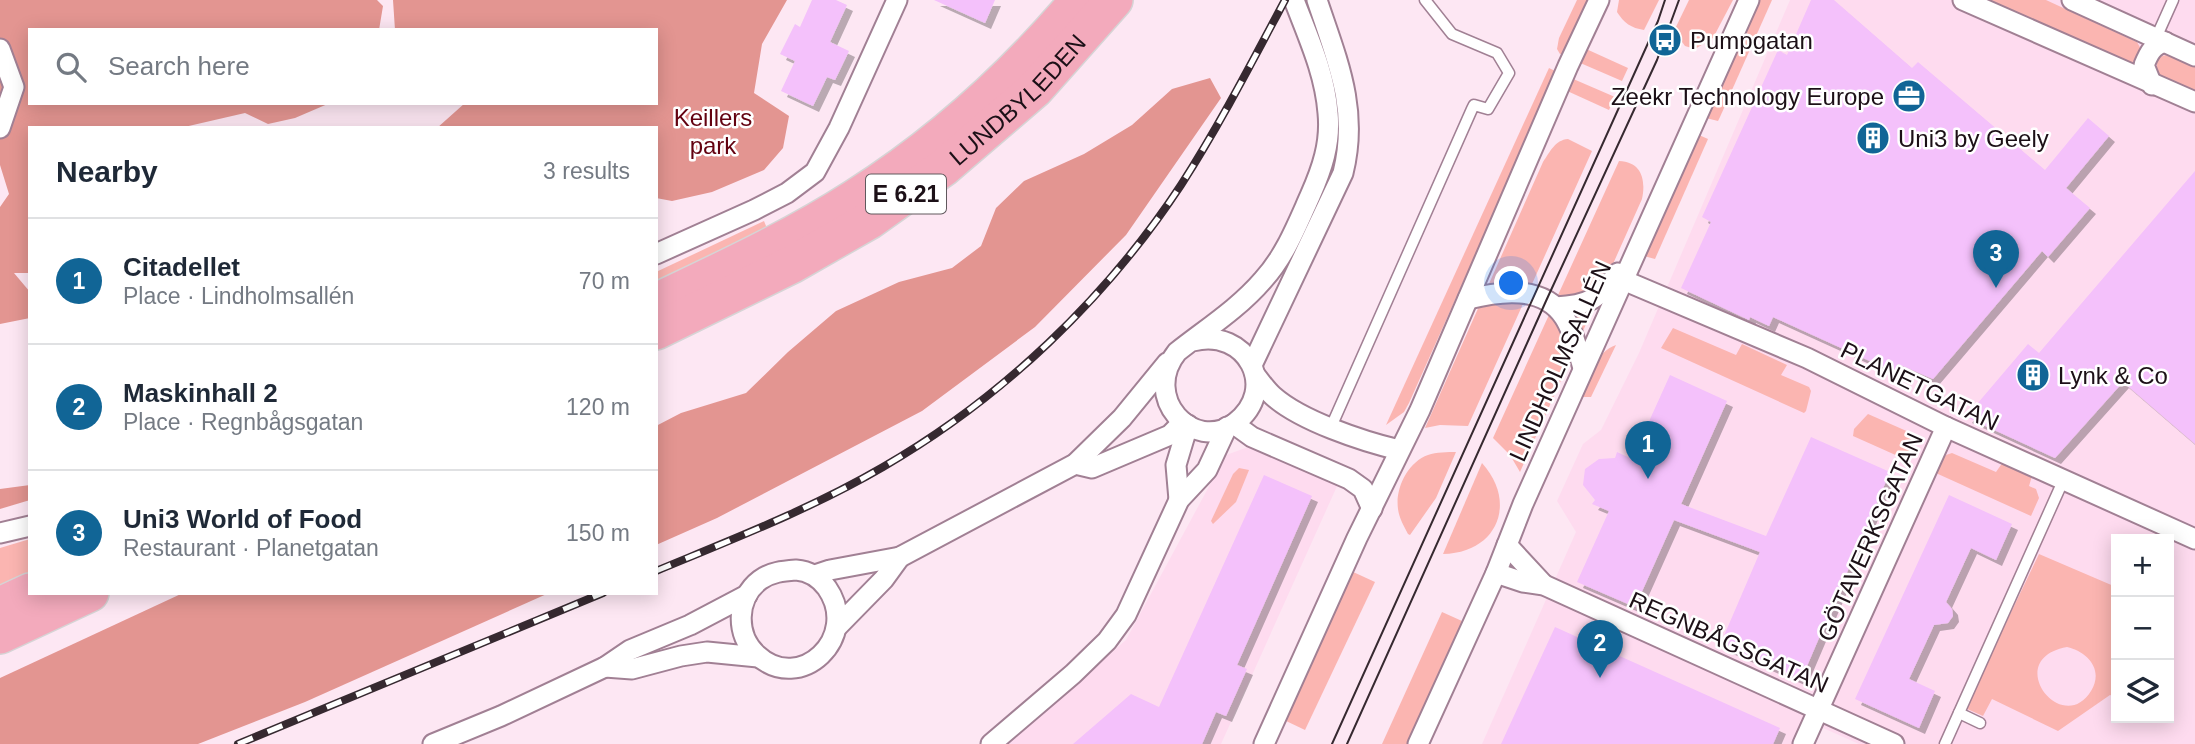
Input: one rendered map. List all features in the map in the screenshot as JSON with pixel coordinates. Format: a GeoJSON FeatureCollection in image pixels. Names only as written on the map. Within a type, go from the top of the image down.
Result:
{"type":"FeatureCollection","features":[{"type":"Feature","properties":{"kind":"highway","name":"LUNDBYLEDEN"},"geometry":{"type":"LineString","coordinates":[[658,301],[773,244],[855,198],[974,108],[1056,27],[1079,0]]}},
{"type":"Feature","properties":{"kind":"highway","name":"LUNDBYLEDEN"},"geometry":{"type":"LineString","coordinates":[[658,330],[791,265],[870,220],[943,168],[1035,89],[1114,0]]}},
{"type":"Feature","properties":{"kind":"highway"},"geometry":{"type":"LineString","coordinates":[[0,606],[28,593]]}},
{"type":"Feature","properties":{"kind":"highway"},"geometry":{"type":"LineString","coordinates":[[0,635],[86,595]]}},
{"type":"Feature","properties":{"kind":"street"},"geometry":{"type":"LineString","coordinates":[[658,253],[754,210],[804,183],[815,173],[897,0]]}},
{"type":"Feature","properties":{"kind":"street"},"geometry":{"type":"LineString","coordinates":[[815,575],[900,556],[1075,464],[1122,418],[1177,352],[1239,304],[1264,280],[1292,236],[1316,182],[1329,134],[1328,112],[1319,66],[1294,0]]}},
{"type":"Feature","properties":{"kind":"street"},"geometry":{"type":"LineString","coordinates":[[991,744],[1073,674],[1107,640],[1126,615],[1179,500],[1207,470],[1231,425],[1246,413],[1253,400],[1254,370],[1343,173],[1348,153],[1349,106],[1344,81],[1317,0]]}},
{"type":"Feature","properties":{"kind":"street"},"geometry":{"type":"LineString","coordinates":[[1264,744],[1420,410],[1599,0]]}},
{"type":"Feature","properties":{"kind":"street","name":"LINDHOLMSALLÉN"},"geometry":{"type":"LineString","coordinates":[[1418,744],[1749,0]]}},
{"type":"Feature","properties":{"kind":"street"},"geometry":{"type":"LineString","coordinates":[[1963,0],[2152,85],[2194,100]]}},
{"type":"Feature","properties":{"kind":"street"},"geometry":{"type":"LineString","coordinates":[[2072,0],[2195,56]]}},
{"type":"Feature","properties":{"kind":"street"},"geometry":{"type":"LineString","coordinates":[[2152,85],[2144,65],[2150,50],[2160,40]]}},
{"type":"Feature","properties":{"kind":"street"},"geometry":{"type":"LineString","coordinates":[[0,49],[14,87],[0,128]]}},
{"type":"Feature","properties":{"kind":"street"},"geometry":{"type":"LineString","coordinates":[[1468,299],[1513,291],[1533,296],[1556,307],[1579,306],[1601,294],[1639,244]]}},
{"type":"Feature","properties":{"kind":"street","name":"PLANETGATAN"},"geometry":{"type":"LineString","coordinates":[[1623,280],[1807,358],[1946,427],[2195,539]]}},
{"type":"Feature","properties":{"kind":"street"},"geometry":{"type":"LineString","coordinates":[[1556,307],[1569,327],[1583,368]]}},
{"type":"Feature","properties":{"kind":"street"},"geometry":{"type":"LineString","coordinates":[[1193,341],[1215,338],[1227,341],[1237,347],[1271,395],[1290,409],[1367,442],[1399,450]]}},
{"type":"Feature","properties":{"kind":"street"},"geometry":{"type":"LineString","coordinates":[[1170,360],[1164,379],[1164,392],[1168,404],[1186,423],[1204,430],[1231,425],[1349,479],[1363,489],[1372,509]]}},
{"type":"Feature","properties":{"kind":"street"},"geometry":{"type":"LineString","coordinates":[[1075,464],[1093,468],[1170,435],[1186,423]]}},
{"type":"Feature","properties":{"kind":"street"},"geometry":{"type":"LineString","coordinates":[[1179,500],[1175,465],[1186,423]]}},
{"type":"Feature","properties":{"kind":"street","name":"GÖTAVERKSGATAN"},"geometry":{"type":"LineString","coordinates":[[1803,744],[1946,427]]}},
{"type":"Feature","properties":{"kind":"street"},"geometry":{"type":"LineString","coordinates":[[0,533],[28,526]]}},
{"type":"Feature","properties":{"kind":"street","name":"REGNBÅGSGATAN"},"geometry":{"type":"LineString","coordinates":[[1507,545],[1544,585]]}},
{"type":"Feature","properties":{"kind":"street"},"geometry":{"type":"LineString","coordinates":[[837,626],[884,579],[900,556]]}},
{"type":"Feature","properties":{"kind":"street"},"geometry":{"type":"LineString","coordinates":[[433,744],[501,716],[605,667],[630,650],[690,625],[747,595],[761,580],[772,574],[807,571],[822,582],[834,598],[838,614],[837,626],[827,650],[807,664],[782,667],[769,664],[758,657],[744,636],[741,624],[741,611],[747,595]]}},
{"type":"Feature","properties":{"kind":"street","name":"REGNBÅGSGATAN"},"geometry":{"type":"LineString","coordinates":[[1496,573],[1523,582],[1544,585],[1894,744]]}},
{"type":"Feature","properties":{"kind":"street"},"geometry":{"type":"LineString","coordinates":[[605,667],[632,669],[681,656],[707,653],[758,657]]}},
{"type":"Feature","properties":{"kind":"lane"},"geometry":{"type":"LineString","coordinates":[[1331,427],[1474,105],[1488,109],[1509,73],[1497,53],[1452,34],[1425,0]]}},
{"type":"Feature","properties":{"kind":"lane"},"geometry":{"type":"LineString","coordinates":[[2160,40],[2173,0]]}},
{"type":"Feature","properties":{"kind":"lane"},"geometry":{"type":"LineString","coordinates":[[1945,744],[2063,481]]}},
{"type":"Feature","properties":{"kind":"lane"},"geometry":{"type":"LineString","coordinates":[[1959,713],[1980,723]]}},
{"type":"Feature","properties":{"kind":"shaded area"},"geometry":{"type":"Polygon","coordinates":[[[1577,0],[1590,0],[1565,54],[1560,54],[1557,49],[1559,38],[1577,0]]]}},
{"type":"Feature","properties":{"kind":"shaded area"},"geometry":{"type":"Polygon","coordinates":[[[1619,0],[1659,0],[1644,30],[1622,19],[1617,12],[1619,0]]]}},
{"type":"Feature","properties":{"kind":"shaded area"},"geometry":{"type":"Polygon","coordinates":[[[1689,0],[1733,0],[1713,38],[1695,49],[1685,46],[1674,31],[1689,0]]]}},
{"type":"Feature","properties":{"kind":"shaded area"},"geometry":{"type":"Polygon","coordinates":[[[1760,0],[1772,0],[1720,117],[1718,121],[1706,118],[1760,0]]]}},
{"type":"Feature","properties":{"kind":"shaded area"},"geometry":{"type":"Polygon","coordinates":[[[1790,0],[2195,0],[2195,744],[1859,744],[1805,720],[1794,744],[1482,744],[1576,532],[1557,501],[1583,444],[1601,430],[1639,353],[1790,0]]]}},
{"type":"Feature","properties":{"kind":"shaded area"},"geometry":{"type":"Polygon","coordinates":[[[1984,0],[2046,0],[2137,42],[2142,51],[2138,60],[2127,64],[1984,0]]]}},
{"type":"Feature","properties":{"kind":"shaded area"},"geometry":{"type":"Polygon","coordinates":[[[1584,48],[1628,68],[1622,81],[1578,62],[1584,48]]]}},
{"type":"Feature","properties":{"kind":"shaded area"},"geometry":{"type":"Polygon","coordinates":[[[2166,55],[2195,66],[2195,90],[2192,92],[2157,76],[2159,57],[2166,55]]]}},
{"type":"Feature","properties":{"kind":"shaded area"},"geometry":{"type":"Polygon","coordinates":[[[1549,68],[1557,72],[1409,403],[1404,412],[1386,425],[1549,68]]]}},
{"type":"Feature","properties":{"kind":"shaded area"},"geometry":{"type":"Polygon","coordinates":[[[1571,78],[1615,97],[1609,110],[1565,90],[1571,78]]]}},
{"type":"Feature","properties":{"kind":"shaded area"},"geometry":{"type":"Polygon","coordinates":[[[1699,135],[1708,139],[1655,259],[1644,256],[1699,135]]]}},
{"type":"Feature","properties":{"kind":"shaded area"},"geometry":{"type":"Polygon","coordinates":[[[1568,139],[1592,151],[1468,426],[1440,425],[1425,428],[1543,162],[1556,144],[1568,139]]]}},
{"type":"Feature","properties":{"kind":"shaded area"},"geometry":{"type":"Polygon","coordinates":[[[1619,161],[1633,165],[1641,173],[1642,199],[1520,472],[1510,455],[1493,438],[1619,161]]]}},
{"type":"Feature","properties":{"kind":"shaded area"},"geometry":{"type":"Polygon","coordinates":[[[764,221],[768,231],[658,287],[658,271],[764,221]]]}},
{"type":"Feature","properties":{"kind":"shaded area"},"geometry":{"type":"Polygon","coordinates":[[[1673,328],[1736,355],[1742,344],[1787,365],[1781,375],[1809,387],[1811,391],[1806,411],[1804,413],[1661,348],[1673,328]]]}},
{"type":"Feature","properties":{"kind":"shaded area"},"geometry":{"type":"Polygon","coordinates":[[[1616,345],[1591,397],[1583,397],[1582,393],[1595,365],[1603,353],[1616,345]]]}},
{"type":"Feature","properties":{"kind":"shaded area"},"geometry":{"type":"Polygon","coordinates":[[[1868,414],[1911,433],[1914,438],[1909,461],[1853,436],[1854,429],[1868,414]]]}},
{"type":"Feature","properties":{"kind":"shaded area"},"geometry":{"type":"Polygon","coordinates":[[[1251,446],[1338,484],[1221,744],[1006,744],[1126,640],[1226,455],[1251,446]]]}},
{"type":"Feature","properties":{"kind":"shaded area"},"geometry":{"type":"Polygon","coordinates":[[[1456,452],[1436,498],[1410,535],[1408,534],[1398,509],[1404,477],[1421,458],[1456,452]]]}},
{"type":"Feature","properties":{"kind":"shaded area"},"geometry":{"type":"Polygon","coordinates":[[[1952,453],[1996,472],[2003,462],[2032,476],[2029,486],[2036,489],[2039,498],[2031,516],[1938,474],[1935,471],[1946,455],[1952,453]]]}},
{"type":"Feature","properties":{"kind":"shaded area"},"geometry":{"type":"Polygon","coordinates":[[[1482,463],[1493,478],[1499,494],[1500,509],[1496,523],[1489,535],[1477,545],[1443,554],[1482,463]]]}},
{"type":"Feature","properties":{"kind":"shaded area"},"geometry":{"type":"Polygon","coordinates":[[[1239,468],[1249,470],[1236,502],[1213,524],[1211,521],[1233,474],[1239,468]]]}},
{"type":"Feature","properties":{"kind":"shaded area"},"geometry":{"type":"Polygon","coordinates":[[[28,540],[28,579],[0,592],[0,548],[28,540]]]}},
{"type":"Feature","properties":{"kind":"shaded area"},"geometry":{"type":"Polygon","coordinates":[[[2039,554],[2111,585],[2111,695],[2058,731],[1992,699],[1983,716],[1965,708],[2039,554]],[[2067,647],[2048,654],[2039,666],[2038,679],[2043,691],[2053,701],[2066,706],[2079,703],[2091,691],[2095,683],[2095,669],[2081,653],[2067,647]]]}},
{"type":"Feature","properties":{"kind":"shaded area"},"geometry":{"type":"Polygon","coordinates":[[[1351,571],[1375,582],[1305,730],[1284,720],[1351,571]]]}},
{"type":"Feature","properties":{"kind":"shaded area"},"geometry":{"type":"Polygon","coordinates":[[[1442,612],[1462,621],[1407,744],[1382,744],[1442,612]]]}},
{"type":"Feature","properties":{"kind":"green space"},"geometry":{"type":"Polygon","coordinates":[[[0,0],[377,0],[383,6],[379,28],[28,28],[28,105],[325,105],[295,118],[268,124],[245,113],[189,126],[28,126],[28,273],[14,273],[28,290],[28,318],[0,324],[0,207],[9,194],[0,165],[0,0]]]}},
{"type":"Feature","properties":{"kind":"green space","name":"Keillers park"},"geometry":{"type":"Polygon","coordinates":[[[393,0],[787,0],[762,44],[754,93],[789,116],[783,148],[764,170],[712,192],[672,201],[658,198],[658,126],[439,126],[463,105],[658,105],[658,28],[395,28],[393,0]]]}},
{"type":"Feature","properties":{"kind":"green space"},"geometry":{"type":"Polygon","coordinates":[[[1210,78],[1221,98],[1126,235],[1035,327],[922,411],[717,518],[658,544],[658,425],[681,413],[746,393],[836,311],[899,282],[952,268],[981,246],[996,208],[1024,181],[1084,154],[1132,125],[1172,89],[1210,78]]]}},
{"type":"Feature","properties":{"kind":"green space"},"geometry":{"type":"Polygon","coordinates":[[[28,485],[28,501],[0,509],[0,489],[28,485]]]}},
{"type":"Feature","properties":{"kind":"green space"},"geometry":{"type":"Polygon","coordinates":[[[179,595],[545,595],[305,702],[198,744],[0,744],[0,678],[179,595]]]}},
{"type":"Feature","properties":{"kind":"building"},"geometry":{"type":"Polygon","coordinates":[[[812,0],[836,0],[847,5],[830,42],[849,51],[835,80],[827,77],[813,106],[781,91],[795,61],[780,54],[795,24],[800,27],[812,0]]]}},
{"type":"Feature","properties":{"kind":"building"},"geometry":{"type":"Polygon","coordinates":[[[934,0],[995,0],[985,23],[934,0]]]}},
{"type":"Feature","properties":{"kind":"building","name":"Uni3 by Geely"},"geometry":{"type":"Polygon","coordinates":[[[1811,0],[1834,0],[1912,68],[1918,62],[2045,170],[2088,118],[2109,136],[2066,188],[2090,208],[2048,257],[2042,251],[1933,379],[1898,364],[1894,372],[1773,317],[1769,326],[1750,317],[1749,320],[1681,288],[1711,222],[1702,217],[1778,50],[1787,55],[1811,0]]]}},
{"type":"Feature","properties":{"kind":"building"},"geometry":{"type":"Polygon","coordinates":[[[2195,171],[2195,444],[2123,382],[2055,458],[1966,417],[2028,344],[2039,353],[2195,171]]]}},
{"type":"Feature","properties":{"kind":"building"},"geometry":{"type":"Polygon","coordinates":[[[1670,375],[1727,401],[1681,504],[1766,536],[1811,437],[1890,472],[1801,680],[1720,645],[1760,552],[1674,520],[1635,607],[1577,582],[1609,511],[1592,504],[1595,500],[1583,485],[1585,469],[1599,459],[1615,458],[1617,452],[1632,459],[1670,375]]]}},
{"type":"Feature","properties":{"kind":"building"},"geometry":{"type":"Polygon","coordinates":[[[1264,475],[1312,496],[1237,665],[1247,669],[1226,716],[1216,712],[1202,744],[1073,744],[1131,694],[1159,707],[1264,475]]]}},
{"type":"Feature","properties":{"kind":"building"},"geometry":{"type":"Polygon","coordinates":[[[1949,495],[2012,524],[1996,560],[1971,548],[1946,602],[1952,609],[1953,616],[1948,623],[1934,625],[1909,679],[1935,691],[1919,728],[1855,699],[1949,495]]]}},
{"type":"Feature","properties":{"kind":"building"},"geometry":{"type":"Polygon","coordinates":[[[1555,627],[1780,728],[1773,744],[1501,744],[1555,627]]]}},
{"type":"Feature","properties":{"kind":"tram line"},"geometry":{"type":"LineString","coordinates":[[1332,744],[1658,21],[1665,0]]}},
{"type":"Feature","properties":{"kind":"tram line"},"geometry":{"type":"LineString","coordinates":[[1347,744],[1657,60],[1679,0]]}},
{"type":"Feature","properties":{"kind":"railway"},"geometry":{"type":"LineString","coordinates":[[658,570],[800,510],[883,467],[969,410],[1048,343],[1085,306],[1152,227],[1222,117],[1285,0]]}},
{"type":"Feature","properties":{"kind":"railway"},"geometry":{"type":"LineString","coordinates":[[238,744],[598,595]]}},
{"type":"Feature","properties":{"kind":"place","name":"Pumpgatan"},"geometry":{"type":"Point","coordinates":[1665,40]}},
{"type":"Feature","properties":{"kind":"place","name":"Zeekr Technology Europe"},"geometry":{"type":"Point","coordinates":[1909,96]}},
{"type":"Feature","properties":{"kind":"place","name":"Uni3 by Geely"},"geometry":{"type":"Point","coordinates":[1873,138]}},
{"type":"Feature","properties":{"kind":"place","name":"Uni3 World of Food"},"geometry":{"type":"Point","coordinates":[1996,288]}},
{"type":"Feature","properties":{"kind":"place","name":"Lynk & Co"},"geometry":{"type":"Point","coordinates":[2033,375]}},
{"type":"Feature","properties":{"kind":"place","name":"Citadellet"},"geometry":{"type":"Point","coordinates":[1648,479]}},
{"type":"Feature","properties":{"kind":"place","name":"Maskinhall 2"},"geometry":{"type":"Point","coordinates":[1600,678]}}]}
